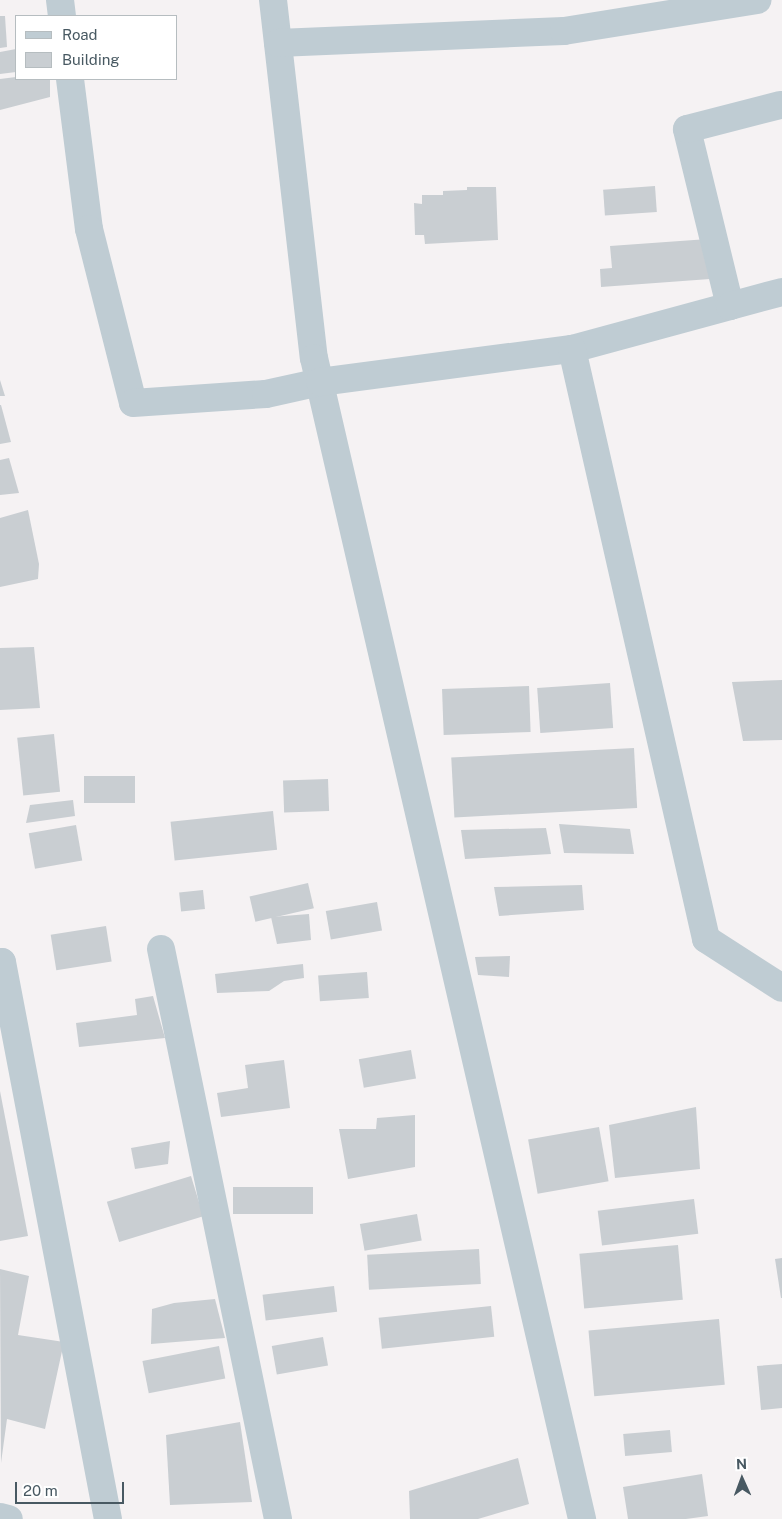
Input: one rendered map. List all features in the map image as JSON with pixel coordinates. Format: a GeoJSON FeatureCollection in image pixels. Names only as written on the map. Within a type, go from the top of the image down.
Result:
{"type":"FeatureCollection","features":[{"type":"Feature","properties":{"kind":"street"},"geometry":{"type":"LineString","coordinates":[[60,0],[62,15]]}},
{"type":"Feature","properties":{"kind":"street"},"geometry":{"type":"LineString","coordinates":[[274,0],[314,358],[582,1519]]}},
{"type":"Feature","properties":{"kind":"street"},"geometry":{"type":"LineString","coordinates":[[278,42],[564,31],[758,0]]}},
{"type":"Feature","properties":{"kind":"street"},"geometry":{"type":"LineString","coordinates":[[70,80],[89,229],[133,403],[266,394],[320,382],[572,349],[782,292]]}},
{"type":"Feature","properties":{"kind":"street"},"geometry":{"type":"LineString","coordinates":[[730,306],[688,129],[780,105]]}},
{"type":"Feature","properties":{"kind":"street"},"geometry":{"type":"LineString","coordinates":[[572,349],[706,939],[782,988]]}},
{"type":"Feature","properties":{"kind":"street"},"geometry":{"type":"LineString","coordinates":[[161,949],[278,1519]]}},
{"type":"Feature","properties":{"kind":"street"},"geometry":{"type":"LineString","coordinates":[[1,957],[108,1519]]}},
{"type":"Feature","properties":{"kind":"street"},"geometry":{"type":"LineString","coordinates":[[0,1518],[9,1519]]}},
{"type":"Feature","properties":{"kind":"building"},"geometry":{"type":"Polygon","coordinates":[[[0,16],[5,16],[7,47],[0,48],[0,16]]]}},
{"type":"Feature","properties":{"kind":"building"},"geometry":{"type":"Polygon","coordinates":[[[15,49],[15,72],[0,74],[0,52],[15,49]]]}},
{"type":"Feature","properties":{"kind":"building"},"geometry":{"type":"Polygon","coordinates":[[[15,77],[15,80],[50,80],[50,97],[0,110],[0,79],[15,77]]]}},
{"type":"Feature","properties":{"kind":"building"},"geometry":{"type":"Polygon","coordinates":[[[655,186],[657,212],[605,216],[603,190],[655,186]]]}},
{"type":"Feature","properties":{"kind":"building"},"geometry":{"type":"Polygon","coordinates":[[[467,187],[496,187],[498,240],[425,244],[424,235],[415,235],[414,203],[422,204],[422,195],[443,195],[443,191],[467,190],[467,187]]]}},
{"type":"Feature","properties":{"kind":"building"},"geometry":{"type":"Polygon","coordinates":[[[708,239],[710,279],[601,287],[600,269],[612,268],[610,246],[708,239]]]}},
{"type":"Feature","properties":{"kind":"building"},"geometry":{"type":"Polygon","coordinates":[[[0,380],[5,396],[0,396],[0,380]]]}},
{"type":"Feature","properties":{"kind":"building"},"geometry":{"type":"Polygon","coordinates":[[[0,405],[11,442],[0,444],[0,405]]]}},
{"type":"Feature","properties":{"kind":"building"},"geometry":{"type":"Polygon","coordinates":[[[9,458],[19,493],[0,495],[0,460],[9,458]]]}},
{"type":"Feature","properties":{"kind":"building"},"geometry":{"type":"Polygon","coordinates":[[[28,510],[39,564],[38,579],[0,587],[0,518],[28,510]]]}},
{"type":"Feature","properties":{"kind":"building"},"geometry":{"type":"Polygon","coordinates":[[[34,647],[40,708],[0,710],[0,648],[34,647]]]}},
{"type":"Feature","properties":{"kind":"building"},"geometry":{"type":"Polygon","coordinates":[[[782,680],[782,740],[743,741],[732,682],[782,680]]]}},
{"type":"Feature","properties":{"kind":"building"},"geometry":{"type":"Polygon","coordinates":[[[610,683],[613,728],[540,733],[537,688],[610,683]]]}},
{"type":"Feature","properties":{"kind":"building"},"geometry":{"type":"Polygon","coordinates":[[[529,686],[531,732],[444,735],[442,689],[529,686]]]}},
{"type":"Feature","properties":{"kind":"building"},"geometry":{"type":"Polygon","coordinates":[[[54,734],[60,792],[23,796],[17,738],[54,734]]]}},
{"type":"Feature","properties":{"kind":"building"},"geometry":{"type":"Polygon","coordinates":[[[634,748],[637,808],[454,817],[451,758],[634,748]]]}},
{"type":"Feature","properties":{"kind":"building"},"geometry":{"type":"Polygon","coordinates":[[[84,776],[135,776],[135,803],[84,803],[84,776]]]}},
{"type":"Feature","properties":{"kind":"building"},"geometry":{"type":"Polygon","coordinates":[[[328,779],[329,811],[284,813],[283,781],[328,779]]]}},
{"type":"Feature","properties":{"kind":"building"},"geometry":{"type":"Polygon","coordinates":[[[73,800],[75,816],[26,823],[30,805],[73,800]]]}},
{"type":"Feature","properties":{"kind":"building"},"geometry":{"type":"Polygon","coordinates":[[[273,811],[277,850],[175,861],[171,822],[273,811]]]}},
{"type":"Feature","properties":{"kind":"building"},"geometry":{"type":"Polygon","coordinates":[[[559,824],[630,829],[634,854],[564,853],[559,824]]]}},
{"type":"Feature","properties":{"kind":"building"},"geometry":{"type":"Polygon","coordinates":[[[76,825],[82,860],[35,869],[29,833],[76,825]]]}},
{"type":"Feature","properties":{"kind":"building"},"geometry":{"type":"Polygon","coordinates":[[[546,828],[551,854],[465,859],[461,830],[546,828]]]}},
{"type":"Feature","properties":{"kind":"building"},"geometry":{"type":"Polygon","coordinates":[[[308,883],[314,908],[255,922],[250,896],[308,883]]]}},
{"type":"Feature","properties":{"kind":"building"},"geometry":{"type":"Polygon","coordinates":[[[582,885],[584,910],[499,916],[494,887],[582,885]]]}},
{"type":"Feature","properties":{"kind":"building"},"geometry":{"type":"Polygon","coordinates":[[[203,890],[205,909],[181,911],[179,893],[203,890]]]}},
{"type":"Feature","properties":{"kind":"building"},"geometry":{"type":"Polygon","coordinates":[[[377,902],[382,931],[331,940],[326,911],[377,902]]]}},
{"type":"Feature","properties":{"kind":"building"},"geometry":{"type":"Polygon","coordinates":[[[309,914],[311,940],[277,944],[271,917],[309,914]]]}},
{"type":"Feature","properties":{"kind":"building"},"geometry":{"type":"Polygon","coordinates":[[[106,926],[112,962],[56,970],[51,935],[106,926]]]}},
{"type":"Feature","properties":{"kind":"building"},"geometry":{"type":"Polygon","coordinates":[[[510,956],[509,977],[478,975],[475,957],[510,956]]]}},
{"type":"Feature","properties":{"kind":"building"},"geometry":{"type":"Polygon","coordinates":[[[303,964],[304,978],[284,981],[269,991],[217,993],[215,974],[303,964]]]}},
{"type":"Feature","properties":{"kind":"building"},"geometry":{"type":"Polygon","coordinates":[[[367,972],[369,998],[320,1001],[318,975],[367,972]]]}},
{"type":"Feature","properties":{"kind":"building"},"geometry":{"type":"Polygon","coordinates":[[[153,996],[165,1038],[79,1047],[76,1023],[137,1015],[135,999],[153,996]]]}},
{"type":"Feature","properties":{"kind":"building"},"geometry":{"type":"Polygon","coordinates":[[[411,1050],[416,1079],[364,1088],[359,1059],[411,1050]]]}},
{"type":"Feature","properties":{"kind":"building"},"geometry":{"type":"Polygon","coordinates":[[[284,1060],[290,1108],[221,1117],[217,1093],[248,1088],[245,1065],[284,1060]]]}},
{"type":"Feature","properties":{"kind":"building"},"geometry":{"type":"Polygon","coordinates":[[[0,1091],[28,1236],[0,1241],[0,1091]]]}},
{"type":"Feature","properties":{"kind":"building"},"geometry":{"type":"Polygon","coordinates":[[[696,1107],[700,1169],[615,1178],[609,1125],[696,1107]]]}},
{"type":"Feature","properties":{"kind":"building"},"geometry":{"type":"Polygon","coordinates":[[[415,1115],[415,1167],[348,1179],[339,1129],[376,1129],[377,1118],[415,1115]]]}},
{"type":"Feature","properties":{"kind":"building"},"geometry":{"type":"Polygon","coordinates":[[[599,1127],[609,1181],[538,1194],[528,1140],[599,1127]]]}},
{"type":"Feature","properties":{"kind":"building"},"geometry":{"type":"Polygon","coordinates":[[[170,1141],[168,1164],[135,1169],[131,1148],[170,1141]]]}},
{"type":"Feature","properties":{"kind":"building"},"geometry":{"type":"Polygon","coordinates":[[[191,1176],[203,1216],[119,1242],[107,1202],[191,1176]]]}},
{"type":"Feature","properties":{"kind":"building"},"geometry":{"type":"Polygon","coordinates":[[[233,1187],[313,1187],[313,1214],[233,1214],[233,1187]]]}},
{"type":"Feature","properties":{"kind":"building"},"geometry":{"type":"Polygon","coordinates":[[[694,1199],[698,1234],[602,1246],[598,1211],[694,1199]]]}},
{"type":"Feature","properties":{"kind":"building"},"geometry":{"type":"Polygon","coordinates":[[[417,1214],[422,1241],[365,1251],[360,1224],[417,1214]]]}},
{"type":"Feature","properties":{"kind":"building"},"geometry":{"type":"Polygon","coordinates":[[[678,1245],[683,1300],[584,1308],[579,1254],[678,1245]]]}},
{"type":"Feature","properties":{"kind":"building"},"geometry":{"type":"Polygon","coordinates":[[[479,1249],[481,1284],[369,1290],[367,1255],[479,1249]]]}},
{"type":"Feature","properties":{"kind":"building"},"geometry":{"type":"Polygon","coordinates":[[[782,1258],[782,1298],[781,1298],[775,1259],[782,1258]]]}},
{"type":"Feature","properties":{"kind":"building"},"geometry":{"type":"Polygon","coordinates":[[[0,1269],[29,1276],[18,1335],[64,1342],[45,1429],[7,1419],[1,1463],[0,1269]]]}},
{"type":"Feature","properties":{"kind":"building"},"geometry":{"type":"Polygon","coordinates":[[[334,1286],[337,1312],[266,1321],[263,1295],[334,1286]]]}},
{"type":"Feature","properties":{"kind":"building"},"geometry":{"type":"Polygon","coordinates":[[[215,1299],[225,1338],[151,1344],[152,1309],[174,1303],[215,1299]]]}},
{"type":"Feature","properties":{"kind":"building"},"geometry":{"type":"Polygon","coordinates":[[[491,1306],[494,1337],[382,1349],[379,1318],[491,1306]]]}},
{"type":"Feature","properties":{"kind":"building"},"geometry":{"type":"Polygon","coordinates":[[[719,1319],[725,1385],[594,1396],[588,1330],[719,1319]]]}},
{"type":"Feature","properties":{"kind":"building"},"geometry":{"type":"Polygon","coordinates":[[[323,1337],[328,1366],[277,1375],[272,1346],[323,1337]]]}},
{"type":"Feature","properties":{"kind":"building"},"geometry":{"type":"Polygon","coordinates":[[[219,1346],[225,1378],[149,1393],[142,1361],[219,1346]]]}},
{"type":"Feature","properties":{"kind":"building"},"geometry":{"type":"Polygon","coordinates":[[[782,1364],[782,1408],[761,1410],[757,1366],[782,1364]]]}},
{"type":"Feature","properties":{"kind":"building"},"geometry":{"type":"Polygon","coordinates":[[[240,1422],[252,1502],[170,1505],[166,1435],[240,1422]]]}},
{"type":"Feature","properties":{"kind":"building"},"geometry":{"type":"Polygon","coordinates":[[[670,1430],[672,1452],[625,1456],[623,1434],[670,1430]]]}},
{"type":"Feature","properties":{"kind":"building"},"geometry":{"type":"Polygon","coordinates":[[[518,1458],[529,1504],[478,1519],[410,1519],[409,1491],[518,1458]]]}},
{"type":"Feature","properties":{"kind":"building"},"geometry":{"type":"Polygon","coordinates":[[[702,1474],[708,1516],[686,1519],[628,1519],[623,1487],[702,1474]]]}}]}
